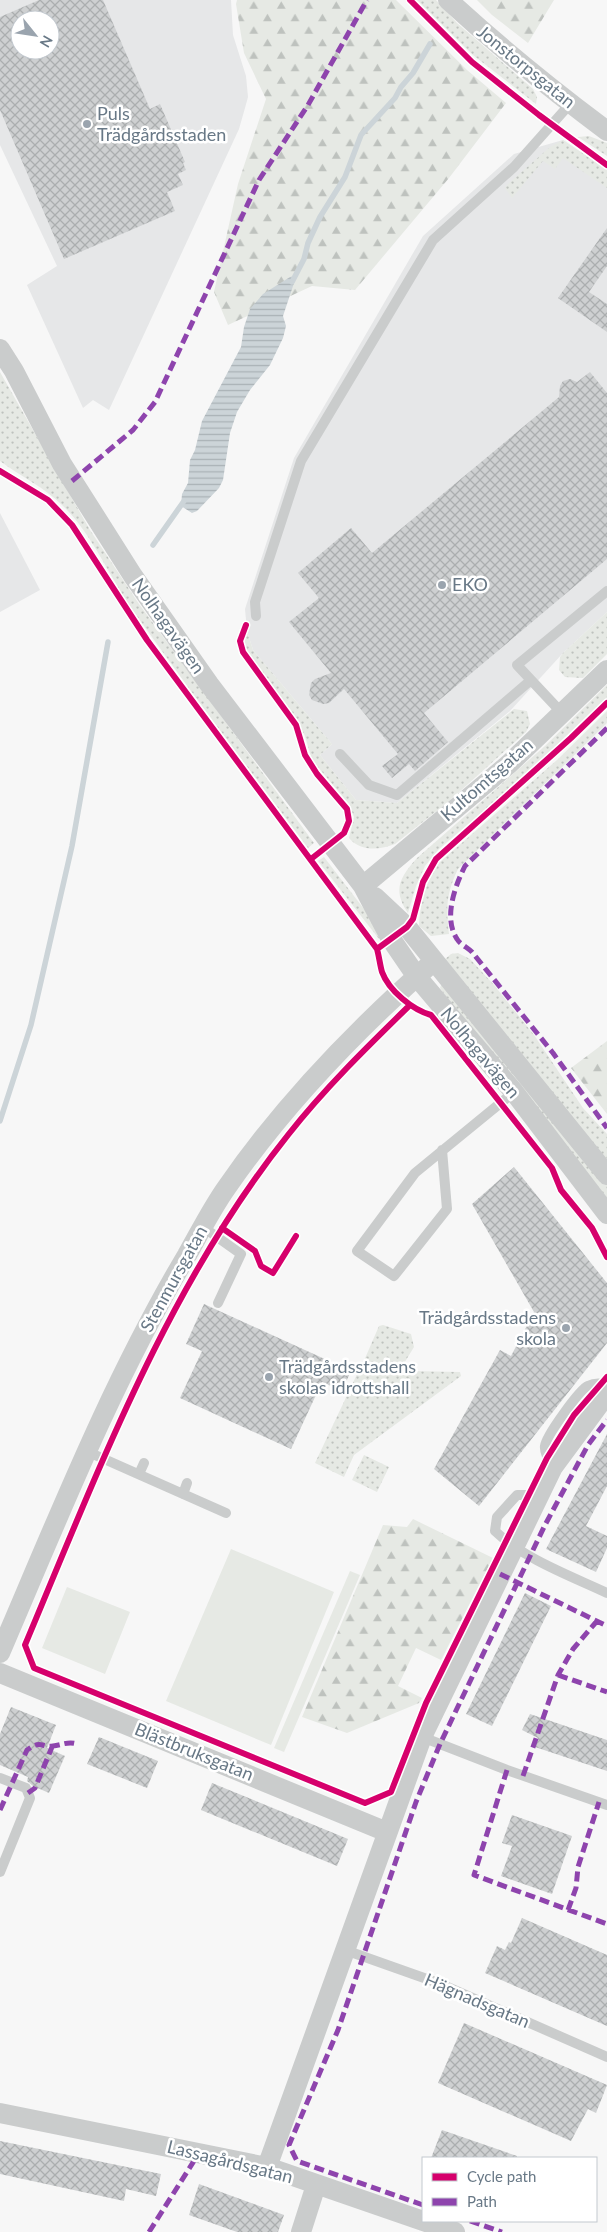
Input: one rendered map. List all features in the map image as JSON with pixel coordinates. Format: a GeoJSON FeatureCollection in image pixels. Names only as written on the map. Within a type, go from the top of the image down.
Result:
{"type":"FeatureCollection","features":[{"type":"Feature","properties":{"kind":"street","name":"Jonstorpsgatan"},"geometry":{"type":"LineString","coordinates":[[448,0],[490,39],[570,104],[607,131]]}},
{"type":"Feature","properties":{"kind":"street","name":"Nolhagavägen"},"geometry":{"type":"LineString","coordinates":[[0,349],[14,370],[62,464],[133,576],[209,684],[363,886],[391,939],[417,977],[514,1092],[607,1214]]}},
{"type":"Feature","properties":{"kind":"street","name":"Kultomtsgatan"},"geometry":{"type":"LineString","coordinates":[[363,886],[509,764],[607,670]]}},
{"type":"Feature","properties":{"kind":"street","name":"Nolhagavägen"},"geometry":{"type":"LineString","coordinates":[[363,886],[407,927],[607,1175]]}},
{"type":"Feature","properties":{"kind":"street","name":"Stenmursgatan"},"geometry":{"type":"LineString","coordinates":[[0,1653],[86,1451],[112,1395],[165,1292],[227,1187],[302,1090],[434,961]]}},
{"type":"Feature","properties":{"kind":"street"},"geometry":{"type":"LineString","coordinates":[[267,2168],[422,1738],[552,1467],[607,1394]]}},
{"type":"Feature","properties":{"kind":"street","name":"Blästbruksgatan"},"geometry":{"type":"LineString","coordinates":[[0,1672],[387,1832]]}},
{"type":"Feature","properties":{"kind":"street","name":"Lassagårdsgatan"},"geometry":{"type":"LineString","coordinates":[[0,2112],[267,2168],[422,2221]]}},
{"type":"Feature","properties":{"kind":"street"},"geometry":{"type":"LineString","coordinates":[[302,2232],[316,2185]]}},
{"type":"Feature","properties":{"kind":"street","name":"Lassagårdsgatan"},"geometry":{"type":"LineString","coordinates":[[425,2222],[455,2232]]}},
{"type":"Feature","properties":{"kind":"lane"},"geometry":{"type":"LineString","coordinates":[[256,616],[255,602],[301,461],[433,240],[514,167],[570,104]]}},
{"type":"Feature","properties":{"kind":"lane"},"geometry":{"type":"LineString","coordinates":[[562,713],[517,665],[607,591]]}},
{"type":"Feature","properties":{"kind":"lane"},"geometry":{"type":"LineString","coordinates":[[340,754],[369,785],[397,794],[531,680]]}},
{"type":"Feature","properties":{"kind":"lane"},"geometry":{"type":"LineString","coordinates":[[442,1150],[447,1209],[394,1276],[357,1251],[416,1173],[442,1150],[514,1092]]}},
{"type":"Feature","properties":{"kind":"lane"},"geometry":{"type":"LineString","coordinates":[[203,1227],[241,1254],[218,1303]]}},
{"type":"Feature","properties":{"kind":"lane"},"geometry":{"type":"LineString","coordinates":[[552,1467],[547,1458],[545,1445],[554,1426],[586,1386],[600,1383],[607,1384]]}},
{"type":"Feature","properties":{"kind":"lane"},"geometry":{"type":"LineString","coordinates":[[86,1451],[226,1513]]}},
{"type":"Feature","properties":{"kind":"lane"},"geometry":{"type":"LineString","coordinates":[[139,1474],[144,1463]]}},
{"type":"Feature","properties":{"kind":"lane"},"geometry":{"type":"LineString","coordinates":[[183,1494],[188,1483]]}},
{"type":"Feature","properties":{"kind":"lane"},"geometry":{"type":"LineString","coordinates":[[537,1499],[528,1495],[517,1495],[497,1517],[495,1531],[514,1546],[607,1593]]}},
{"type":"Feature","properties":{"kind":"lane"},"geometry":{"type":"LineString","coordinates":[[422,1738],[507,1770],[607,1804]]}},
{"type":"Feature","properties":{"kind":"lane"},"geometry":{"type":"LineString","coordinates":[[0,1778],[26,1788],[30,1798],[0,1872]]}},
{"type":"Feature","properties":{"kind":"lane","name":"Hägnadsgatan"},"geometry":{"type":"LineString","coordinates":[[345,1950],[441,1984],[607,2057]]}},
{"type":"Feature","properties":{"kind":"shaded area"},"geometry":{"type":"Polygon","coordinates":[[[0,0],[231,0],[233,35],[246,76],[248,97],[239,129],[109,410],[93,400],[83,408],[27,285],[57,266],[0,145],[0,0]]]}},
{"type":"Feature","properties":{"kind":"shaded area"},"geometry":{"type":"Polygon","coordinates":[[[563,140],[607,170],[607,612],[563,653],[510,711],[397,803],[356,800],[320,755],[332,744],[253,650],[247,631],[245,609],[294,458],[423,236],[514,154],[563,140]]]}},
{"type":"Feature","properties":{"kind":"shaded area"},"geometry":{"type":"Polygon","coordinates":[[[294,276],[295,280],[283,316],[286,326],[283,338],[270,365],[250,390],[237,412],[230,433],[223,480],[219,488],[197,511],[192,513],[181,506],[182,494],[188,483],[190,460],[195,450],[202,421],[241,347],[244,327],[250,309],[263,294],[294,276]]]}},
{"type":"Feature","properties":{"kind":"shaded area"},"geometry":{"type":"Polygon","coordinates":[[[0,513],[40,590],[0,612],[0,513]]]}},
{"type":"Feature","properties":{"kind":"green space"},"geometry":{"type":"Polygon","coordinates":[[[237,0],[396,0],[467,70],[506,103],[449,178],[355,290],[312,286],[228,325],[214,292],[238,184],[266,99],[244,53],[236,4],[237,0]]]}},
{"type":"Feature","properties":{"kind":"green space"},"geometry":{"type":"Polygon","coordinates":[[[417,0],[436,0],[457,23],[533,89],[537,97],[536,104],[473,55],[417,0]]]}},
{"type":"Feature","properties":{"kind":"green space"},"geometry":{"type":"Polygon","coordinates":[[[477,0],[554,0],[528,43],[492,15],[477,0]]]}},
{"type":"Feature","properties":{"kind":"green space"},"geometry":{"type":"Polygon","coordinates":[[[589,136],[607,143],[607,156],[578,137],[589,136]]]}},
{"type":"Feature","properties":{"kind":"green space"},"geometry":{"type":"Polygon","coordinates":[[[563,140],[607,170],[607,188],[563,158],[555,169],[543,161],[512,198],[505,188],[507,185],[550,147],[563,140]]]}},
{"type":"Feature","properties":{"kind":"green space"},"geometry":{"type":"Polygon","coordinates":[[[0,372],[90,530],[139,604],[314,843],[308,848],[132,609],[82,528],[62,505],[48,493],[0,461],[0,372]]]}},
{"type":"Feature","properties":{"kind":"green space"},"geometry":{"type":"Polygon","coordinates":[[[607,612],[607,654],[583,678],[565,677],[559,670],[560,657],[607,612]]]}},
{"type":"Feature","properties":{"kind":"green space"},"geometry":{"type":"Polygon","coordinates":[[[247,631],[253,650],[332,744],[320,755],[356,800],[397,803],[514,709],[527,711],[530,724],[526,732],[448,802],[395,844],[383,848],[365,848],[354,843],[349,838],[354,817],[349,804],[312,760],[305,736],[297,720],[246,652],[243,640],[247,631]]]}},
{"type":"Feature","properties":{"kind":"green space"},"geometry":{"type":"Polygon","coordinates":[[[607,685],[607,697],[523,777],[439,849],[425,866],[416,886],[408,913],[403,905],[399,890],[402,878],[417,858],[545,746],[607,685]]]}},
{"type":"Feature","properties":{"kind":"green space"},"geometry":{"type":"Polygon","coordinates":[[[607,711],[607,723],[458,869],[451,886],[448,901],[449,934],[431,936],[419,926],[420,916],[422,900],[427,885],[440,862],[557,760],[607,711]]]}},
{"type":"Feature","properties":{"kind":"green space"},"geometry":{"type":"Polygon","coordinates":[[[324,857],[384,935],[379,939],[318,861],[324,857]]]}},
{"type":"Feature","properties":{"kind":"green space"},"geometry":{"type":"Polygon","coordinates":[[[458,953],[470,959],[494,985],[534,1035],[583,1108],[607,1134],[607,1165],[444,960],[451,954],[458,953]]]}},
{"type":"Feature","properties":{"kind":"green space"},"geometry":{"type":"Polygon","coordinates":[[[443,985],[607,1183],[607,1199],[447,998],[440,988],[443,985]]]}},
{"type":"Feature","properties":{"kind":"green space"},"geometry":{"type":"Polygon","coordinates":[[[607,1041],[607,1114],[571,1068],[607,1041]]]}},
{"type":"Feature","properties":{"kind":"green space"},"geometry":{"type":"Polygon","coordinates":[[[383,1325],[411,1334],[414,1347],[403,1365],[363,1363],[379,1326],[383,1325]]]}},
{"type":"Feature","properties":{"kind":"green space"},"geometry":{"type":"Polygon","coordinates":[[[359,1370],[460,1372],[461,1376],[354,1455],[344,1477],[315,1463],[359,1370]]]}},
{"type":"Feature","properties":{"kind":"green space"},"geometry":{"type":"Polygon","coordinates":[[[364,1455],[389,1467],[377,1492],[352,1480],[364,1455]]]}},
{"type":"Feature","properties":{"kind":"green space"},"geometry":{"type":"Polygon","coordinates":[[[413,1519],[493,1558],[441,1660],[416,1648],[398,1686],[422,1698],[419,1703],[347,1733],[302,1717],[383,1525],[407,1527],[413,1519]]]}},
{"type":"Feature","properties":{"kind":"green space"},"geometry":{"type":"Polygon","coordinates":[[[231,1549],[334,1592],[271,1745],[166,1701],[231,1549]]]}},
{"type":"Feature","properties":{"kind":"green space"},"geometry":{"type":"Polygon","coordinates":[[[350,1571],[360,1575],[284,1752],[274,1748],[350,1571]]]}},
{"type":"Feature","properties":{"kind":"green space"},"geometry":{"type":"Polygon","coordinates":[[[67,1587],[130,1612],[105,1674],[42,1648],[67,1587]]]}},
{"type":"Feature","properties":{"kind":"building","name":"Puls Trädgårdsstaden"},"geometry":{"type":"Polygon","coordinates":[[[39,0],[103,0],[150,109],[160,104],[185,162],[183,163],[186,170],[178,174],[183,185],[167,192],[175,211],[64,259],[0,110],[0,17],[10,13],[10,60],[60,60],[60,10],[16,10],[39,0]]]}},
{"type":"Feature","properties":{"kind":"building"},"geometry":{"type":"Polygon","coordinates":[[[607,228],[607,266],[589,292],[607,304],[607,332],[558,298],[607,228]]]}},
{"type":"Feature","properties":{"kind":"building","name":"EKO"},"geometry":{"type":"Polygon","coordinates":[[[590,372],[607,393],[607,559],[424,713],[448,742],[415,771],[409,764],[392,778],[382,766],[398,754],[344,689],[329,703],[323,704],[312,700],[309,695],[311,683],[315,679],[331,673],[289,622],[319,598],[298,573],[351,528],[372,553],[559,397],[560,386],[563,381],[570,379],[577,382],[590,372]]]}},
{"type":"Feature","properties":{"kind":"building","name":"Trädgårdsstadens skola"},"geometry":{"type":"Polygon","coordinates":[[[514,1167],[607,1283],[607,1343],[479,1506],[434,1469],[500,1350],[511,1356],[534,1312],[472,1204],[514,1167]]]}},
{"type":"Feature","properties":{"kind":"building","name":"Trädgårdsstadens skolas idrottshall"},"geometry":{"type":"Polygon","coordinates":[[[204,1304],[351,1371],[342,1391],[322,1382],[291,1449],[180,1398],[202,1351],[186,1344],[204,1304]]]}},
{"type":"Feature","properties":{"kind":"building"},"geometry":{"type":"Polygon","coordinates":[[[607,1434],[607,1486],[586,1526],[607,1536],[607,1548],[596,1572],[546,1549],[607,1434]]]}},
{"type":"Feature","properties":{"kind":"building"},"geometry":{"type":"Polygon","coordinates":[[[525,1593],[551,1606],[492,1726],[466,1714],[525,1593]]]}},
{"type":"Feature","properties":{"kind":"building"},"geometry":{"type":"Polygon","coordinates":[[[11,1707],[56,1725],[47,1748],[65,1756],[49,1793],[33,1786],[27,1781],[28,1777],[0,1765],[0,1734],[11,1707]]]}},
{"type":"Feature","properties":{"kind":"building"},"geometry":{"type":"Polygon","coordinates":[[[530,1714],[607,1740],[607,1771],[535,1747],[538,1738],[522,1730],[530,1714]]]}},
{"type":"Feature","properties":{"kind":"building"},"geometry":{"type":"Polygon","coordinates":[[[99,1737],[158,1761],[147,1788],[87,1764],[99,1737]]]}},
{"type":"Feature","properties":{"kind":"building"},"geometry":{"type":"Polygon","coordinates":[[[212,1783],[348,1839],[337,1866],[201,1810],[212,1783]]]}},
{"type":"Feature","properties":{"kind":"building"},"geometry":{"type":"Polygon","coordinates":[[[512,1815],[572,1836],[552,1894],[501,1876],[512,1846],[502,1843],[512,1815]]]}},
{"type":"Feature","properties":{"kind":"building"},"geometry":{"type":"Polygon","coordinates":[[[522,1918],[607,1955],[607,2026],[485,1973],[497,1946],[505,1950],[509,1942],[511,1943],[522,1918]]]}},
{"type":"Feature","properties":{"kind":"building"},"geometry":{"type":"Polygon","coordinates":[[[464,2023],[607,2085],[596,2113],[588,2109],[571,2141],[438,2083],[464,2023]]]}},
{"type":"Feature","properties":{"kind":"building"},"geometry":{"type":"Polygon","coordinates":[[[442,2130],[517,2156],[516,2157],[431,2157],[442,2130]]]}},
{"type":"Feature","properties":{"kind":"building"},"geometry":{"type":"Polygon","coordinates":[[[0,2141],[161,2174],[156,2196],[126,2189],[124,2201],[0,2174],[0,2141]]]}},
{"type":"Feature","properties":{"kind":"building"},"geometry":{"type":"Polygon","coordinates":[[[199,2184],[284,2215],[278,2232],[237,2232],[189,2215],[199,2184]]]}},
{"type":"Feature","properties":{"kind":"waterway"},"geometry":{"type":"LineString","coordinates":[[292,282],[304,259],[308,243],[320,217],[345,177],[361,135],[395,98],[401,87],[413,73],[430,44]]}},
{"type":"Feature","properties":{"kind":"waterway"},"geometry":{"type":"LineString","coordinates":[[153,545],[184,501]]}},
{"type":"Feature","properties":{"kind":"waterway"},"geometry":{"type":"LineString","coordinates":[[0,1121],[31,1025],[72,846],[108,642]]}},
{"type":"Feature","properties":{"kind":"marked path"},"geometry":{"type":"LineString","coordinates":[[72,481],[133,430],[155,402],[259,180],[308,105],[367,0]]}},
{"type":"Feature","properties":{"kind":"marked path"},"geometry":{"type":"LineString","coordinates":[[607,728],[465,866],[454,892],[451,912],[451,922],[457,939],[472,952],[553,1053],[607,1128]]}},
{"type":"Feature","properties":{"kind":"marked path"},"geometry":{"type":"LineString","coordinates":[[422,2205],[297,2161],[289,2145],[338,2030],[416,1802],[440,1744],[545,1525],[588,1445],[607,1420]]}},
{"type":"Feature","properties":{"kind":"marked path"},"geometry":{"type":"LineString","coordinates":[[500,1574],[607,1626]]}},
{"type":"Feature","properties":{"kind":"marked path"},"geometry":{"type":"LineString","coordinates":[[523,1776],[558,1675],[573,1649],[597,1621]]}},
{"type":"Feature","properties":{"kind":"marked path"},"geometry":{"type":"LineString","coordinates":[[558,1675],[607,1692]]}},
{"type":"Feature","properties":{"kind":"marked path"},"geometry":{"type":"LineString","coordinates":[[0,1810],[27,1750],[39,1744],[49,1746],[68,1743],[77,1744]]}},
{"type":"Feature","properties":{"kind":"marked path"},"geometry":{"type":"LineString","coordinates":[[28,1793],[35,1788],[52,1747]]}},
{"type":"Feature","properties":{"kind":"marked path"},"geometry":{"type":"LineString","coordinates":[[507,1770],[474,1875],[607,1924]]}},
{"type":"Feature","properties":{"kind":"marked path"},"geometry":{"type":"LineString","coordinates":[[568,1910],[576,1888],[578,1867],[599,1802]]}},
{"type":"Feature","properties":{"kind":"marked path"},"geometry":{"type":"LineString","coordinates":[[149,2232],[199,2153]]}},
{"type":"Feature","properties":{"kind":"marked path"},"geometry":{"type":"LineString","coordinates":[[473,2222],[502,2232]]}},
{"type":"Feature","properties":{"kind":"cycle path"},"geometry":{"type":"LineString","coordinates":[[410,0],[472,62],[607,165]]}},
{"type":"Feature","properties":{"kind":"cycle path"},"geometry":{"type":"LineString","coordinates":[[0,471],[48,500],[72,525],[147,640],[377,949],[382,972],[390,986],[409,1004],[431,1015],[552,1168],[561,1190],[592,1228],[607,1257]]}},
{"type":"Feature","properties":{"kind":"cycle path"},"geometry":{"type":"LineString","coordinates":[[246,625],[240,641],[243,652],[296,725],[305,755],[317,774],[347,809],[349,821],[344,833],[311,859]]}},
{"type":"Feature","properties":{"kind":"cycle path"},"geometry":{"type":"LineString","coordinates":[[377,949],[407,927],[413,919],[423,882],[436,859],[571,738],[607,703]]}},
{"type":"Feature","properties":{"kind":"cycle path"},"geometry":{"type":"LineString","coordinates":[[410,1005],[347,1068],[288,1135],[245,1193],[207,1253],[139,1380],[80,1512],[25,1645],[34,1668],[365,1803],[391,1792],[426,1703],[547,1458],[574,1415],[607,1377]]}},
{"type":"Feature","properties":{"kind":"cycle path"},"geometry":{"type":"LineString","coordinates":[[222,1228],[255,1251],[261,1266],[273,1273],[296,1236]]}},
{"type":"Feature","properties":{"kind":"place","name":"Puls Trädgårdsstaden"},"geometry":{"type":"Point","coordinates":[87,124]}},
{"type":"Feature","properties":{"kind":"place","name":"EKO"},"geometry":{"type":"Point","coordinates":[442,585]}},
{"type":"Feature","properties":{"kind":"place","name":"Trädgårdsstadens skola"},"geometry":{"type":"Point","coordinates":[566,1328]}},
{"type":"Feature","properties":{"kind":"place","name":"Trädgårdsstadens skolas idrottshall"},"geometry":{"type":"Point","coordinates":[269,1377]}}]}
